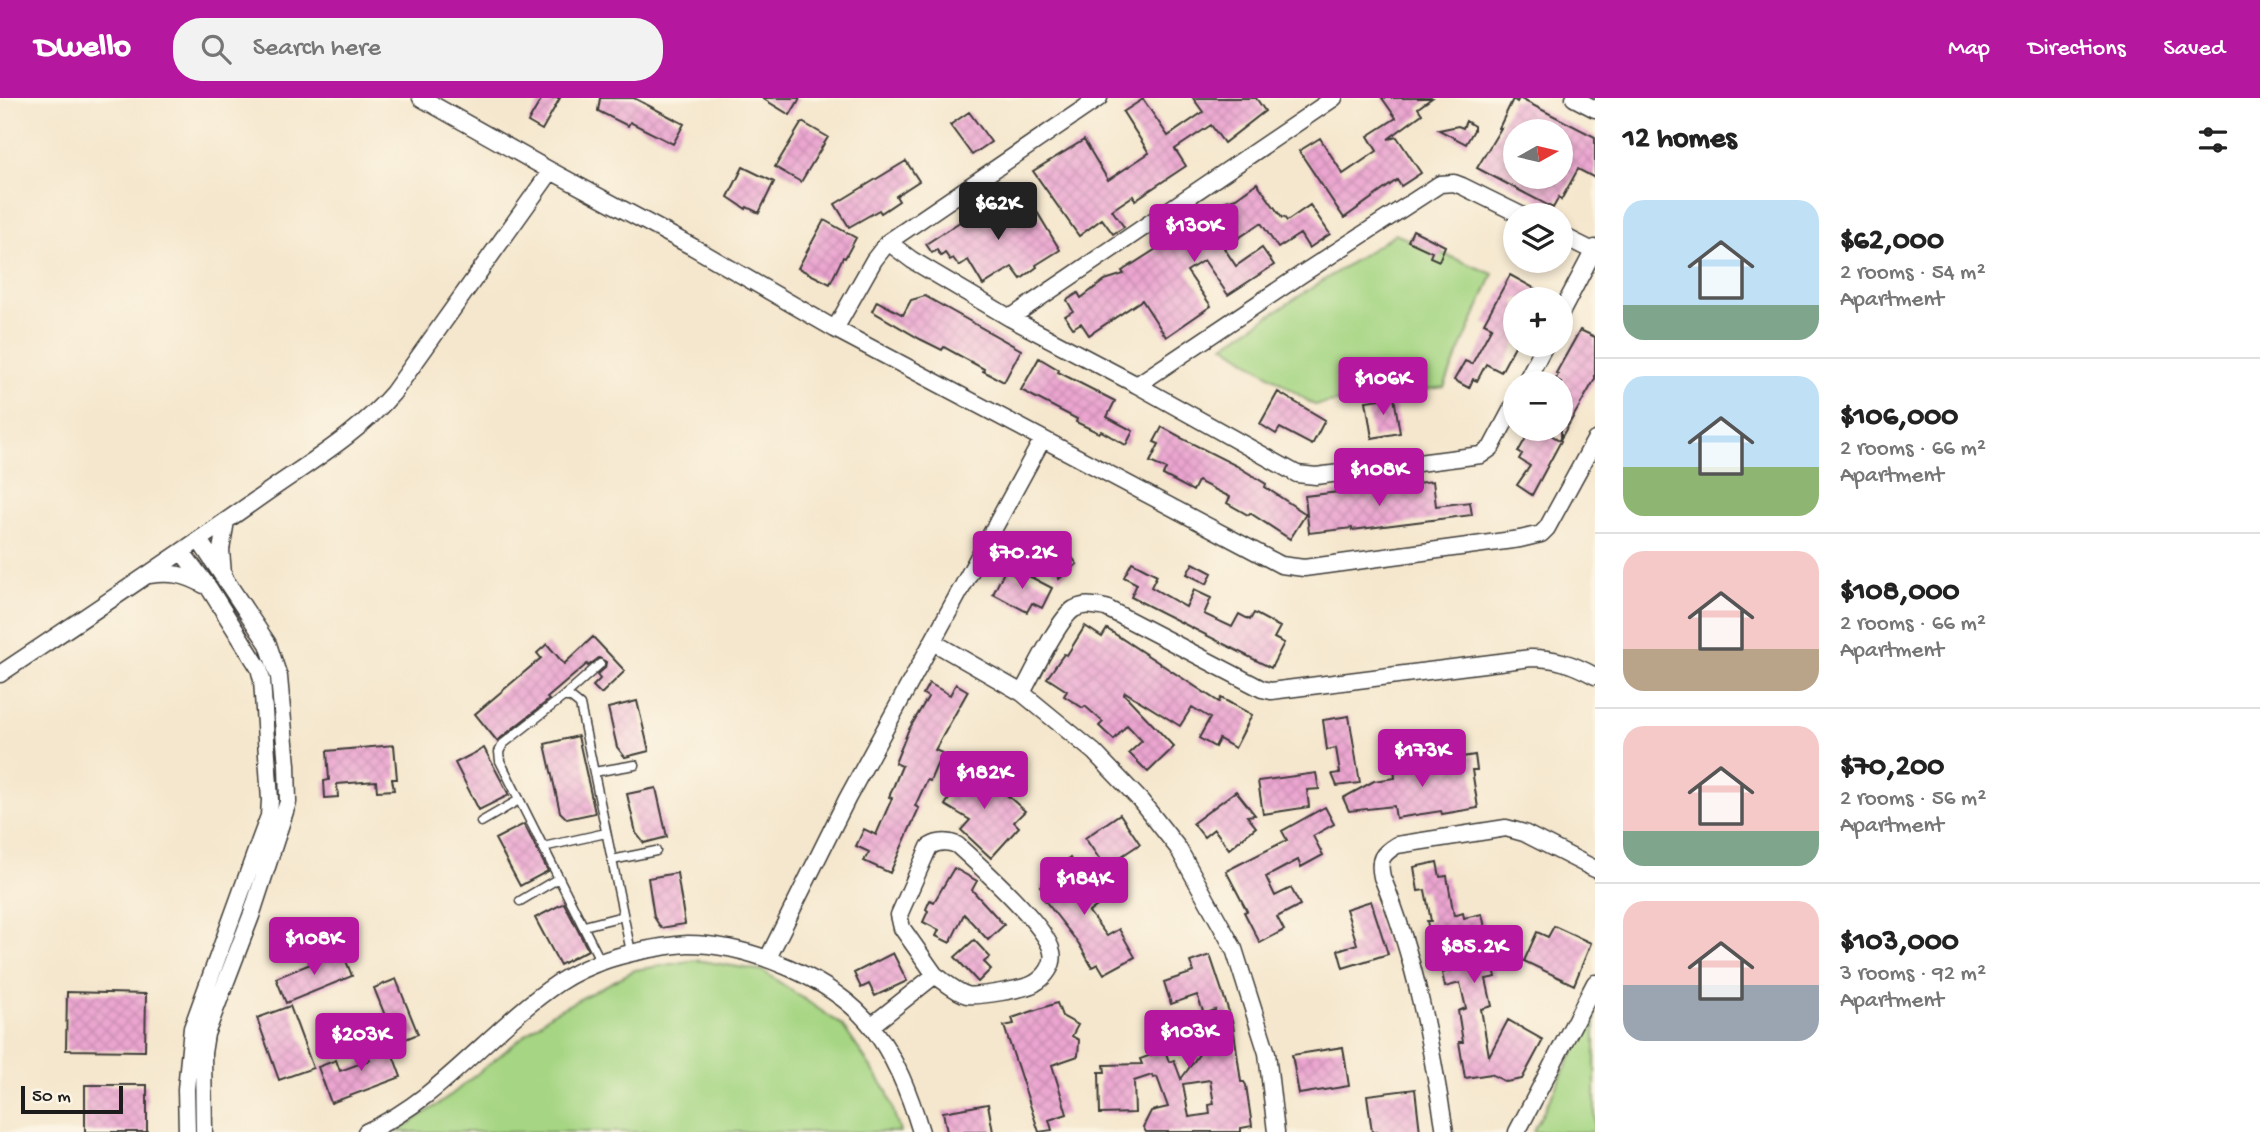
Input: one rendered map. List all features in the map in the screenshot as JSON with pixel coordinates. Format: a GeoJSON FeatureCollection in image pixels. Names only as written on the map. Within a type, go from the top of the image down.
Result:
{"type":"FeatureCollection","features":[{"type":"Feature","properties":{"kind":"street"},"geometry":{"type":"LineString","coordinates":[[421,98],[693,247],[835,329],[1268,560],[1293,568],[1541,534],[1588,469],[1595,440]]}},
{"type":"Feature","properties":{"kind":"street"},"geometry":{"type":"LineString","coordinates":[[835,329],[874,260],[888,242],[1099,98]]}},
{"type":"Feature","properties":{"kind":"street"},"geometry":{"type":"LineString","coordinates":[[1010,318],[1334,98]]}},
{"type":"Feature","properties":{"kind":"street"},"geometry":{"type":"LineString","coordinates":[[1574,98],[1595,109]]}},
{"type":"Feature","properties":{"kind":"street"},"geometry":{"type":"LineString","coordinates":[[0,674],[182,552],[354,431],[379,409],[551,171]]}},
{"type":"Feature","properties":{"kind":"street"},"geometry":{"type":"LineString","coordinates":[[1137,385],[1440,184],[1454,183],[1503,206]]}},
{"type":"Feature","properties":{"kind":"street"},"geometry":{"type":"LineString","coordinates":[[1573,240],[1594,250],[1573,290]]}},
{"type":"Feature","properties":{"kind":"street"},"geometry":{"type":"LineString","coordinates":[[888,242],[912,260],[1010,318],[1137,385],[1291,472],[1316,476],[1480,455],[1491,448],[1503,425]]}},
{"type":"Feature","properties":{"kind":"street"},"geometry":{"type":"LineString","coordinates":[[768,958],[847,799],[1042,440]]}},
{"type":"Feature","properties":{"kind":"street"},"geometry":{"type":"LineString","coordinates":[[226,521],[220,557],[226,583]]}},
{"type":"Feature","properties":{"kind":"street"},"geometry":{"type":"LineString","coordinates":[[199,540],[268,644],[275,661],[279,677],[288,791],[285,815],[251,916],[206,1034],[203,1053],[204,1132]]}},
{"type":"Feature","properties":{"kind":"street"},"geometry":{"type":"LineString","coordinates":[[182,552],[209,588],[259,668],[270,800],[269,816],[192,1028],[186,1089],[187,1132]]}},
{"type":"Feature","properties":{"kind":"street"},"geometry":{"type":"LineString","coordinates":[[146,576],[176,573],[209,588]]}},
{"type":"Feature","properties":{"kind":"street"},"geometry":{"type":"LineString","coordinates":[[1022,693],[1066,618],[1072,610],[1088,604],[1106,608],[1204,660],[1270,691],[1531,658],[1552,658],[1570,663],[1595,676]]}},
{"type":"Feature","properties":{"kind":"street"},"geometry":{"type":"LineString","coordinates":[[933,642],[1022,693],[1094,752],[1140,800],[1178,848],[1234,949],[1267,1053],[1276,1132]]}},
{"type":"Feature","properties":{"kind":"street"},"geometry":{"type":"LineString","coordinates":[[1445,1132],[1432,1048],[1411,957],[1382,877],[1379,864],[1381,857],[1397,845],[1506,828],[1524,833],[1595,869]]}},
{"type":"Feature","properties":{"kind":"street"},"geometry":{"type":"LineString","coordinates":[[951,842],[998,881],[1039,928],[1052,949],[1053,957],[1047,972],[1033,984],[979,996],[963,994],[935,975],[902,928],[899,915],[929,847],[951,842]]}},
{"type":"Feature","properties":{"kind":"street"},"geometry":{"type":"LineString","coordinates":[[366,1132],[394,1117],[425,1095],[521,1011],[560,982],[600,960],[631,952],[688,944],[728,948],[768,958],[815,980],[843,1000],[871,1026],[895,1064],[911,1098],[921,1132]]}},
{"type":"Feature","properties":{"kind":"street"},"geometry":{"type":"LineString","coordinates":[[871,1026],[935,975]]}},
{"type":"Feature","properties":{"kind":"street"},"geometry":{"type":"LineString","coordinates":[[1517,1132],[1595,983]]}},
{"type":"Feature","properties":{"kind":"lane"},"geometry":{"type":"LineString","coordinates":[[600,664],[503,744],[499,752],[500,761],[600,960]]}},
{"type":"Feature","properties":{"kind":"lane"},"geometry":{"type":"LineString","coordinates":[[563,697],[570,697],[580,705],[631,952]]}},
{"type":"Feature","properties":{"kind":"lane"},"geometry":{"type":"LineString","coordinates":[[594,772],[635,765]]}},
{"type":"Feature","properties":{"kind":"lane"},"geometry":{"type":"LineString","coordinates":[[481,822],[519,800]]}},
{"type":"Feature","properties":{"kind":"lane"},"geometry":{"type":"LineString","coordinates":[[543,847],[606,833]]}},
{"type":"Feature","properties":{"kind":"lane"},"geometry":{"type":"LineString","coordinates":[[612,860],[656,851]]}},
{"type":"Feature","properties":{"kind":"lane"},"geometry":{"type":"LineString","coordinates":[[520,901],[559,878]]}},
{"type":"Feature","properties":{"kind":"lane"},"geometry":{"type":"LineString","coordinates":[[584,926],[623,916]]}},
{"type":"Feature","properties":{"kind":"green space"},"geometry":{"type":"Polygon","coordinates":[[[1395,234],[1493,274],[1444,387],[1314,405],[1224,345],[1395,234]]]}},
{"type":"Feature","properties":{"kind":"green space"},"geometry":{"type":"Polygon","coordinates":[[[696,960],[763,971],[842,1025],[887,1091],[900,1132],[397,1132],[446,1099],[551,1014],[635,970],[696,960]]]}},
{"type":"Feature","properties":{"kind":"green space"},"geometry":{"type":"Polygon","coordinates":[[[1595,1010],[1595,1132],[1533,1132],[1595,1010]]]}},
{"type":"Feature","properties":{"kind":"building"},"geometry":{"type":"Polygon","coordinates":[[[542,98],[560,98],[542,130],[528,122],[542,98]]]}},
{"type":"Feature","properties":{"kind":"building"},"geometry":{"type":"Polygon","coordinates":[[[600,98],[634,98],[684,124],[673,144],[630,122],[628,126],[598,111],[600,98]]]}},
{"type":"Feature","properties":{"kind":"building"},"geometry":{"type":"Polygon","coordinates":[[[762,98],[800,98],[790,115],[762,98]]]}},
{"type":"Feature","properties":{"kind":"building"},"geometry":{"type":"Polygon","coordinates":[[[1193,98],[1256,98],[1265,111],[1224,143],[1211,125],[1175,149],[1186,166],[1135,200],[1133,196],[1112,210],[1124,227],[1113,234],[1102,219],[1079,236],[1033,171],[1084,140],[1108,180],[1149,153],[1123,112],[1143,99],[1168,136],[1203,112],[1193,98]]]}},
{"type":"Feature","properties":{"kind":"building"},"geometry":{"type":"Polygon","coordinates":[[[1382,98],[1432,98],[1418,108],[1422,114],[1388,139],[1397,137],[1421,173],[1401,186],[1397,180],[1344,218],[1299,151],[1320,138],[1343,174],[1377,151],[1368,136],[1396,118],[1382,98]]]}},
{"type":"Feature","properties":{"kind":"building"},"geometry":{"type":"Polygon","coordinates":[[[1519,98],[1560,119],[1503,119],[1513,99],[1517,102],[1519,98]]]}},
{"type":"Feature","properties":{"kind":"building"},"geometry":{"type":"Polygon","coordinates":[[[969,112],[991,142],[972,155],[950,125],[969,112]]]}},
{"type":"Feature","properties":{"kind":"building"},"geometry":{"type":"Polygon","coordinates":[[[1503,120],[1503,182],[1477,168],[1503,120]]]}},
{"type":"Feature","properties":{"kind":"building"},"geometry":{"type":"Polygon","coordinates":[[[1466,121],[1474,126],[1474,130],[1466,144],[1439,130],[1458,126],[1463,128],[1466,121]]]}},
{"type":"Feature","properties":{"kind":"building"},"geometry":{"type":"Polygon","coordinates":[[[802,122],[828,137],[801,182],[775,167],[802,122]]]}},
{"type":"Feature","properties":{"kind":"building"},"geometry":{"type":"Polygon","coordinates":[[[1573,126],[1595,137],[1595,178],[1578,169],[1573,178],[1573,126]]]}},
{"type":"Feature","properties":{"kind":"building"},"geometry":{"type":"Polygon","coordinates":[[[906,161],[919,181],[896,196],[899,201],[881,213],[879,210],[849,227],[835,204],[906,161]]]}},
{"type":"Feature","properties":{"kind":"building"},"geometry":{"type":"Polygon","coordinates":[[[743,167],[774,182],[759,213],[747,207],[746,209],[728,197],[743,167]]]}},
{"type":"Feature","properties":{"kind":"building"},"geometry":{"type":"Polygon","coordinates":[[[1257,183],[1282,218],[1287,221],[1310,205],[1330,234],[1309,248],[1300,234],[1278,248],[1261,223],[1224,248],[1236,266],[1262,248],[1274,265],[1228,295],[1204,260],[1187,271],[1211,306],[1166,337],[1142,300],[1089,335],[1081,323],[1073,328],[1065,316],[1073,311],[1067,300],[1078,293],[1081,298],[1105,280],[1124,274],[1122,271],[1184,231],[1182,228],[1197,217],[1236,198],[1257,183]]]}},
{"type":"Feature","properties":{"kind":"building"},"geometry":{"type":"Polygon","coordinates":[[[1517,189],[1567,189],[1561,200],[1559,197],[1556,203],[1544,203],[1517,189]]]}},
{"type":"Feature","properties":{"kind":"building"},"geometry":{"type":"Polygon","coordinates":[[[990,198],[1005,220],[1031,202],[1060,250],[1036,265],[1037,267],[1021,279],[1012,267],[983,285],[968,260],[959,266],[945,253],[941,256],[937,250],[932,253],[926,244],[975,212],[973,209],[990,198]]]}},
{"type":"Feature","properties":{"kind":"building"},"geometry":{"type":"Polygon","coordinates":[[[824,220],[856,238],[830,284],[798,268],[824,220]]]}},
{"type":"Feature","properties":{"kind":"building"},"geometry":{"type":"Polygon","coordinates":[[[1413,230],[1445,246],[1439,261],[1430,257],[1432,252],[1408,241],[1413,230]]]}},
{"type":"Feature","properties":{"kind":"building"},"geometry":{"type":"Polygon","coordinates":[[[1510,275],[1532,287],[1504,287],[1510,275]]]}},
{"type":"Feature","properties":{"kind":"building"},"geometry":{"type":"Polygon","coordinates":[[[1503,288],[1503,357],[1509,357],[1501,372],[1486,364],[1477,381],[1473,379],[1469,388],[1454,380],[1465,361],[1472,364],[1492,327],[1484,323],[1503,288]]]}},
{"type":"Feature","properties":{"kind":"building"},"geometry":{"type":"Polygon","coordinates":[[[925,296],[1021,350],[1004,382],[944,347],[942,350],[920,339],[872,311],[877,301],[903,315],[911,300],[925,296]]]}},
{"type":"Feature","properties":{"kind":"building"},"geometry":{"type":"Polygon","coordinates":[[[1580,330],[1595,337],[1595,379],[1573,417],[1573,371],[1557,371],[1565,357],[1573,357],[1573,343],[1580,330]]]}},
{"type":"Feature","properties":{"kind":"building"},"geometry":{"type":"Polygon","coordinates":[[[1039,358],[1059,370],[1058,372],[1115,401],[1107,417],[1133,431],[1126,445],[1101,431],[1099,433],[1076,422],[1077,419],[1021,390],[1039,358]]]}},
{"type":"Feature","properties":{"kind":"building"},"geometry":{"type":"Polygon","coordinates":[[[1278,392],[1325,420],[1312,445],[1280,428],[1276,434],[1260,424],[1278,392]]]}},
{"type":"Feature","properties":{"kind":"building"},"geometry":{"type":"Polygon","coordinates":[[[1394,397],[1400,433],[1372,438],[1366,401],[1394,397]]]}},
{"type":"Feature","properties":{"kind":"building"},"geometry":{"type":"Polygon","coordinates":[[[1162,427],[1237,466],[1306,514],[1290,539],[1250,513],[1248,515],[1227,503],[1230,497],[1198,481],[1193,491],[1163,475],[1166,469],[1150,462],[1159,444],[1154,442],[1162,427]]]}},
{"type":"Feature","properties":{"kind":"building"},"geometry":{"type":"Polygon","coordinates":[[[1524,441],[1561,441],[1532,495],[1517,485],[1530,466],[1519,459],[1522,454],[1518,452],[1524,441]]]}},
{"type":"Feature","properties":{"kind":"building"},"geometry":{"type":"Polygon","coordinates":[[[1433,481],[1436,506],[1470,502],[1472,515],[1309,533],[1305,496],[1433,481]]]}},
{"type":"Feature","properties":{"kind":"building"},"geometry":{"type":"Polygon","coordinates":[[[1068,552],[1077,564],[1059,579],[1050,565],[1068,552]]]}},
{"type":"Feature","properties":{"kind":"building"},"geometry":{"type":"Polygon","coordinates":[[[1132,562],[1157,575],[1151,587],[1186,607],[1194,590],[1211,598],[1204,614],[1232,627],[1239,614],[1250,620],[1254,613],[1280,627],[1274,638],[1284,643],[1271,668],[1131,597],[1137,584],[1124,577],[1132,562]]]}},
{"type":"Feature","properties":{"kind":"building"},"geometry":{"type":"Polygon","coordinates":[[[1193,563],[1212,573],[1207,584],[1187,574],[1193,563]]]}},
{"type":"Feature","properties":{"kind":"building"},"geometry":{"type":"Polygon","coordinates":[[[1005,570],[1023,579],[1025,574],[1052,588],[1042,608],[1032,603],[1027,612],[993,594],[1005,570]]]}},
{"type":"Feature","properties":{"kind":"building"},"geometry":{"type":"Polygon","coordinates":[[[1085,626],[1102,637],[1107,629],[1219,702],[1221,698],[1252,715],[1235,748],[1219,739],[1215,747],[1199,738],[1210,718],[1192,707],[1180,726],[1125,692],[1174,747],[1148,772],[1129,753],[1142,741],[1127,725],[1114,740],[1099,726],[1103,722],[1085,706],[1083,708],[1064,696],[1067,691],[1047,678],[1064,654],[1067,655],[1085,626]]]}},
{"type":"Feature","properties":{"kind":"building"},"geometry":{"type":"Polygon","coordinates":[[[593,637],[625,671],[601,694],[593,686],[600,679],[597,675],[605,668],[606,662],[599,658],[588,666],[587,664],[547,698],[549,700],[497,741],[475,714],[541,658],[537,653],[547,644],[564,664],[593,637]]]}},
{"type":"Feature","properties":{"kind":"building"},"geometry":{"type":"Polygon","coordinates":[[[929,683],[950,695],[956,684],[968,691],[935,750],[942,753],[915,806],[919,808],[890,873],[864,861],[869,852],[856,846],[864,829],[876,835],[902,766],[895,763],[908,731],[928,697],[923,694],[929,683]]]}},
{"type":"Feature","properties":{"kind":"building"},"geometry":{"type":"Polygon","coordinates":[[[637,701],[649,751],[625,757],[617,747],[608,708],[637,701]]]}},
{"type":"Feature","properties":{"kind":"building"},"geometry":{"type":"Polygon","coordinates":[[[1349,716],[1360,783],[1337,786],[1332,774],[1340,773],[1336,748],[1327,750],[1323,720],[1349,716]]]}},
{"type":"Feature","properties":{"kind":"building"},"geometry":{"type":"Polygon","coordinates":[[[578,736],[595,813],[567,819],[560,812],[545,744],[578,736]]]}},
{"type":"Feature","properties":{"kind":"building"},"geometry":{"type":"Polygon","coordinates":[[[394,745],[397,779],[392,779],[394,790],[377,791],[376,781],[337,784],[338,797],[325,798],[324,781],[329,780],[327,751],[394,745]]]}},
{"type":"Feature","properties":{"kind":"building"},"geometry":{"type":"Polygon","coordinates":[[[484,748],[509,795],[479,810],[455,763],[484,748]]]}},
{"type":"Feature","properties":{"kind":"building"},"geometry":{"type":"Polygon","coordinates":[[[1475,755],[1477,770],[1472,770],[1478,808],[1396,818],[1394,806],[1349,811],[1343,798],[1374,781],[1395,778],[1394,768],[1475,755]]]}},
{"type":"Feature","properties":{"kind":"building"},"geometry":{"type":"Polygon","coordinates":[[[957,770],[974,781],[979,773],[1025,811],[1014,822],[1019,827],[991,858],[961,830],[970,820],[945,805],[949,799],[944,796],[945,790],[957,770]]]}},
{"type":"Feature","properties":{"kind":"building"},"geometry":{"type":"Polygon","coordinates":[[[1316,773],[1319,789],[1307,790],[1309,807],[1263,814],[1258,781],[1316,773]]]}},
{"type":"Feature","properties":{"kind":"building"},"geometry":{"type":"Polygon","coordinates":[[[656,788],[667,837],[644,843],[636,833],[627,794],[656,788]]]}},
{"type":"Feature","properties":{"kind":"building"},"geometry":{"type":"Polygon","coordinates":[[[1236,791],[1255,815],[1247,816],[1256,827],[1229,849],[1214,829],[1204,837],[1193,823],[1236,791]]]}},
{"type":"Feature","properties":{"kind":"building"},"geometry":{"type":"Polygon","coordinates":[[[1325,807],[1334,824],[1313,836],[1323,855],[1301,867],[1298,860],[1266,877],[1275,896],[1291,888],[1300,905],[1277,917],[1284,930],[1260,943],[1226,871],[1287,840],[1282,831],[1325,807]]]}},
{"type":"Feature","properties":{"kind":"building"},"geometry":{"type":"Polygon","coordinates":[[[1120,814],[1140,844],[1105,867],[1085,838],[1120,814]]]}},
{"type":"Feature","properties":{"kind":"building"},"geometry":{"type":"Polygon","coordinates":[[[524,824],[548,871],[520,886],[495,839],[524,824]]]}},
{"type":"Feature","properties":{"kind":"building"},"geometry":{"type":"Polygon","coordinates":[[[1070,858],[1091,888],[1094,886],[1104,901],[1089,912],[1107,936],[1119,929],[1135,957],[1104,974],[1098,964],[1092,967],[1079,944],[1043,898],[1046,894],[1040,886],[1048,880],[1045,875],[1070,858]]]}},
{"type":"Feature","properties":{"kind":"building"},"geometry":{"type":"Polygon","coordinates":[[[1437,862],[1440,877],[1447,876],[1454,916],[1463,913],[1464,918],[1482,914],[1496,977],[1486,979],[1492,1006],[1481,1009],[1489,1056],[1508,1020],[1543,1040],[1522,1079],[1506,1082],[1491,1074],[1465,1078],[1459,1042],[1463,1042],[1458,1011],[1466,1008],[1460,983],[1445,987],[1442,973],[1457,969],[1451,945],[1433,949],[1427,921],[1431,921],[1425,890],[1418,891],[1414,867],[1437,862]]]}},
{"type":"Feature","properties":{"kind":"building"},"geometry":{"type":"Polygon","coordinates":[[[954,868],[977,881],[972,890],[1004,925],[988,940],[964,914],[950,943],[936,936],[939,930],[923,922],[930,900],[934,902],[954,868]]]}},
{"type":"Feature","properties":{"kind":"building"},"geometry":{"type":"Polygon","coordinates":[[[677,873],[685,924],[661,928],[654,917],[648,878],[677,873]]]}},
{"type":"Feature","properties":{"kind":"building"},"geometry":{"type":"Polygon","coordinates":[[[1371,901],[1388,954],[1343,968],[1338,950],[1357,944],[1346,909],[1371,901]]]}},
{"type":"Feature","properties":{"kind":"building"},"geometry":{"type":"Polygon","coordinates":[[[564,903],[588,950],[560,965],[535,918],[564,903]]]}},
{"type":"Feature","properties":{"kind":"building"},"geometry":{"type":"Polygon","coordinates":[[[1554,926],[1591,943],[1574,985],[1524,961],[1537,932],[1548,937],[1554,926]]]}},
{"type":"Feature","properties":{"kind":"building"},"geometry":{"type":"Polygon","coordinates":[[[974,940],[990,957],[984,962],[991,969],[978,982],[955,957],[974,940]]]}},
{"type":"Feature","properties":{"kind":"building"},"geometry":{"type":"Polygon","coordinates":[[[342,951],[352,976],[286,1003],[276,978],[342,951]]]}},
{"type":"Feature","properties":{"kind":"building"},"geometry":{"type":"Polygon","coordinates":[[[893,953],[907,981],[875,996],[869,984],[861,988],[854,973],[893,953]]]}},
{"type":"Feature","properties":{"kind":"building"},"geometry":{"type":"Polygon","coordinates":[[[1210,955],[1233,1024],[1241,1082],[1246,1085],[1252,1126],[1241,1128],[1241,1132],[1146,1132],[1143,1127],[1151,1111],[1168,1107],[1157,1077],[1153,1078],[1152,1075],[1134,1081],[1135,1113],[1100,1114],[1099,1072],[1105,1072],[1104,1065],[1142,1064],[1140,1059],[1165,1050],[1169,1062],[1174,1060],[1181,1079],[1205,1046],[1215,1010],[1204,1014],[1197,995],[1171,1004],[1164,982],[1194,972],[1190,962],[1210,955]],[[1210,1080],[1183,1084],[1189,1117],[1210,1114],[1209,1105],[1214,1104],[1210,1080]]]}},
{"type":"Feature","properties":{"kind":"building"},"geometry":{"type":"Polygon","coordinates":[[[396,979],[418,1034],[396,1043],[374,988],[396,979]]]}},
{"type":"Feature","properties":{"kind":"building"},"geometry":{"type":"Polygon","coordinates":[[[67,992],[146,994],[145,1051],[66,1050],[67,992]]]}},
{"type":"Feature","properties":{"kind":"building"},"geometry":{"type":"Polygon","coordinates":[[[1057,1003],[1062,1016],[1078,1025],[1072,1036],[1079,1040],[1078,1056],[1052,1065],[1067,1114],[1049,1120],[1052,1130],[1039,1132],[1004,1026],[1014,1024],[1012,1018],[1057,1003]]]}},
{"type":"Feature","properties":{"kind":"building"},"geometry":{"type":"Polygon","coordinates":[[[290,1006],[313,1068],[279,1080],[257,1018],[290,1006]]]}},
{"type":"Feature","properties":{"kind":"building"},"geometry":{"type":"Polygon","coordinates":[[[387,1039],[401,1077],[331,1103],[318,1067],[336,1060],[340,1071],[370,1060],[365,1047],[387,1039]]]}},
{"type":"Feature","properties":{"kind":"building"},"geometry":{"type":"Polygon","coordinates":[[[1343,1047],[1349,1086],[1299,1094],[1292,1055],[1343,1047]]]}},
{"type":"Feature","properties":{"kind":"building"},"geometry":{"type":"Polygon","coordinates":[[[85,1085],[147,1085],[147,1132],[85,1132],[85,1085]]]}},
{"type":"Feature","properties":{"kind":"building"},"geometry":{"type":"Polygon","coordinates":[[[1415,1089],[1420,1132],[1372,1132],[1367,1095],[1415,1089]]]}},
{"type":"Feature","properties":{"kind":"building"},"geometry":{"type":"Polygon","coordinates":[[[988,1104],[993,1132],[947,1132],[943,1112],[988,1104]]]}}]}
